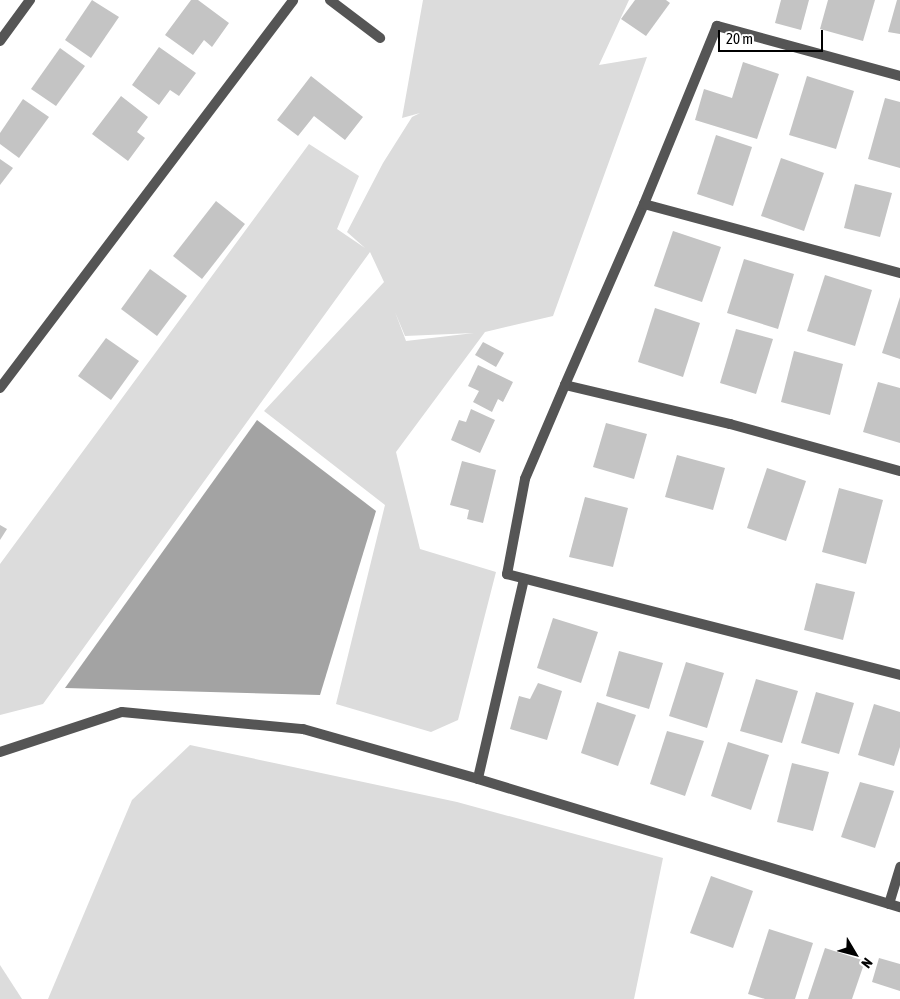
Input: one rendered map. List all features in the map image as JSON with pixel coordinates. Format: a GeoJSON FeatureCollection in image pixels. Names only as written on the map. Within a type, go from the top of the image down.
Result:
{"type":"FeatureCollection","features":[{"type":"Feature","properties":{"kind":"street"},"geometry":{"type":"LineString","coordinates":[[0,41],[30,0]]}},
{"type":"Feature","properties":{"kind":"street"},"geometry":{"type":"LineString","coordinates":[[0,388],[293,0]]}},
{"type":"Feature","properties":{"kind":"street"},"geometry":{"type":"LineString","coordinates":[[330,0],[380,38]]}},
{"type":"Feature","properties":{"kind":"street"},"geometry":{"type":"LineString","coordinates":[[900,76],[717,26],[644,204],[525,479],[507,574],[900,675]]}},
{"type":"Feature","properties":{"kind":"street"},"geometry":{"type":"LineString","coordinates":[[644,204],[900,273]]}},
{"type":"Feature","properties":{"kind":"street"},"geometry":{"type":"LineString","coordinates":[[565,385],[730,424],[900,471]]}},
{"type":"Feature","properties":{"kind":"street"},"geometry":{"type":"LineString","coordinates":[[478,779],[524,579]]}},
{"type":"Feature","properties":{"kind":"street"},"geometry":{"type":"LineString","coordinates":[[0,752],[122,712],[303,729],[478,779],[900,907]]}},
{"type":"Feature","properties":{"kind":"street"},"geometry":{"type":"LineString","coordinates":[[889,904],[900,866]]}},
{"type":"Feature","properties":{"kind":"shaded area"},"geometry":{"type":"Polygon","coordinates":[[[423,0],[629,0],[599,65],[647,57],[553,316],[485,332],[396,452],[420,549],[496,572],[458,720],[431,732],[336,704],[385,505],[264,411],[384,282],[370,252],[43,704],[0,715],[0,564],[309,144],[359,176],[337,229],[365,248],[347,232],[383,163],[412,117],[420,113],[402,118],[423,0]],[[395,312],[406,341],[474,333],[405,336],[395,312]]]}},
{"type":"Feature","properties":{"kind":"shaded area"},"geometry":{"type":"Polygon","coordinates":[[[257,420],[376,511],[320,695],[65,688],[257,420]]]}},
{"type":"Feature","properties":{"kind":"shaded area"},"geometry":{"type":"Polygon","coordinates":[[[190,745],[457,802],[663,858],[634,999],[48,999],[132,800],[190,745]]]}},
{"type":"Feature","properties":{"kind":"shaded area"},"geometry":{"type":"Polygon","coordinates":[[[0,965],[22,999],[0,999],[0,965]]]}},
{"type":"Feature","properties":{"kind":"building"},"geometry":{"type":"Polygon","coordinates":[[[92,0],[119,17],[91,58],[65,40],[92,0]]]}},
{"type":"Feature","properties":{"kind":"building"},"geometry":{"type":"Polygon","coordinates":[[[191,0],[198,0],[229,23],[212,47],[204,40],[193,55],[165,35],[191,0]]]}},
{"type":"Feature","properties":{"kind":"building"},"geometry":{"type":"Polygon","coordinates":[[[635,0],[666,0],[670,3],[646,36],[621,19],[635,0]]]}},
{"type":"Feature","properties":{"kind":"building"},"geometry":{"type":"Polygon","coordinates":[[[781,0],[809,0],[801,30],[775,23],[781,0]]]}},
{"type":"Feature","properties":{"kind":"building"},"geometry":{"type":"Polygon","coordinates":[[[828,0],[875,0],[863,41],[820,29],[828,0]]]}},
{"type":"Feature","properties":{"kind":"building"},"geometry":{"type":"Polygon","coordinates":[[[897,0],[900,0],[900,34],[888,32],[897,0]]]}},
{"type":"Feature","properties":{"kind":"building"},"geometry":{"type":"Polygon","coordinates":[[[159,47],[196,73],[179,96],[170,90],[159,105],[132,85],[159,47]]]}},
{"type":"Feature","properties":{"kind":"building"},"geometry":{"type":"Polygon","coordinates":[[[60,48],[85,66],[56,106],[31,89],[60,48]]]}},
{"type":"Feature","properties":{"kind":"building"},"geometry":{"type":"Polygon","coordinates":[[[743,62],[779,74],[757,139],[695,120],[704,89],[732,98],[743,62]]]}},
{"type":"Feature","properties":{"kind":"building"},"geometry":{"type":"Polygon","coordinates":[[[311,76],[363,117],[345,140],[314,116],[298,136],[277,120],[311,76]]]}},
{"type":"Feature","properties":{"kind":"building"},"geometry":{"type":"Polygon","coordinates":[[[807,76],[854,91],[836,149],[789,135],[807,76]]]}},
{"type":"Feature","properties":{"kind":"building"},"geometry":{"type":"Polygon","coordinates":[[[121,96],[148,117],[137,132],[145,138],[128,161],[92,134],[121,96]]]}},
{"type":"Feature","properties":{"kind":"building"},"geometry":{"type":"Polygon","coordinates":[[[885,98],[900,102],[900,168],[868,159],[885,98]]]}},
{"type":"Feature","properties":{"kind":"building"},"geometry":{"type":"Polygon","coordinates":[[[23,99],[49,117],[19,158],[0,144],[0,133],[23,99]]]}},
{"type":"Feature","properties":{"kind":"building"},"geometry":{"type":"Polygon","coordinates":[[[716,135],[752,147],[733,206],[697,194],[716,135]]]}},
{"type":"Feature","properties":{"kind":"building"},"geometry":{"type":"Polygon","coordinates":[[[781,158],[824,173],[804,231],[761,216],[781,158]]]}},
{"type":"Feature","properties":{"kind":"building"},"geometry":{"type":"Polygon","coordinates":[[[0,159],[13,168],[0,185],[0,159]]]}},
{"type":"Feature","properties":{"kind":"building"},"geometry":{"type":"Polygon","coordinates":[[[855,184],[892,193],[880,237],[844,228],[855,184]]]}},
{"type":"Feature","properties":{"kind":"building"},"geometry":{"type":"Polygon","coordinates":[[[216,201],[245,224],[202,279],[173,256],[216,201]]]}},
{"type":"Feature","properties":{"kind":"building"},"geometry":{"type":"Polygon","coordinates":[[[673,231],[721,247],[702,302],[654,286],[673,231]]]}},
{"type":"Feature","properties":{"kind":"building"},"geometry":{"type":"Polygon","coordinates":[[[744,259],[794,274],[778,329],[727,313],[744,259]]]}},
{"type":"Feature","properties":{"kind":"building"},"geometry":{"type":"Polygon","coordinates":[[[150,269],[187,296],[157,336],[121,309],[150,269]]]}},
{"type":"Feature","properties":{"kind":"building"},"geometry":{"type":"Polygon","coordinates":[[[825,275],[872,290],[855,346],[807,331],[825,275]]]}},
{"type":"Feature","properties":{"kind":"building"},"geometry":{"type":"Polygon","coordinates":[[[900,297],[900,359],[882,353],[900,297]]]}},
{"type":"Feature","properties":{"kind":"building"},"geometry":{"type":"Polygon","coordinates":[[[655,308],[700,323],[683,377],[638,362],[655,308]]]}},
{"type":"Feature","properties":{"kind":"building"},"geometry":{"type":"Polygon","coordinates":[[[736,329],[773,339],[756,394],[720,383],[736,329]]]}},
{"type":"Feature","properties":{"kind":"building"},"geometry":{"type":"Polygon","coordinates":[[[106,338],[139,361],[111,400],[78,376],[106,338]]]}},
{"type":"Feature","properties":{"kind":"building"},"geometry":{"type":"Polygon","coordinates":[[[483,342],[504,353],[496,367],[475,355],[483,342]]]}},
{"type":"Feature","properties":{"kind":"building"},"geometry":{"type":"Polygon","coordinates":[[[794,351],[843,364],[830,415],[781,402],[794,351]]]}},
{"type":"Feature","properties":{"kind":"building"},"geometry":{"type":"Polygon","coordinates":[[[478,365],[513,382],[503,402],[498,399],[492,412],[473,402],[479,391],[468,386],[478,365]]]}},
{"type":"Feature","properties":{"kind":"building"},"geometry":{"type":"Polygon","coordinates":[[[878,382],[900,388],[900,443],[863,432],[878,382]]]}},
{"type":"Feature","properties":{"kind":"building"},"geometry":{"type":"Polygon","coordinates":[[[471,409],[495,420],[480,453],[451,440],[459,420],[466,422],[471,409]]]}},
{"type":"Feature","properties":{"kind":"building"},"geometry":{"type":"Polygon","coordinates":[[[606,423],[647,434],[634,479],[593,467],[606,423]]]}},
{"type":"Feature","properties":{"kind":"building"},"geometry":{"type":"Polygon","coordinates":[[[677,455],[725,468],[713,510],[665,497],[677,455]]]}},
{"type":"Feature","properties":{"kind":"building"},"geometry":{"type":"Polygon","coordinates":[[[462,461],[496,470],[483,523],[467,519],[469,510],[450,505],[462,461]]]}},
{"type":"Feature","properties":{"kind":"building"},"geometry":{"type":"Polygon","coordinates":[[[767,468],[806,481],[786,541],[747,528],[767,468]]]}},
{"type":"Feature","properties":{"kind":"building"},"geometry":{"type":"Polygon","coordinates":[[[839,488],[883,500],[866,564],[822,552],[839,488]]]}},
{"type":"Feature","properties":{"kind":"building"},"geometry":{"type":"Polygon","coordinates":[[[585,497],[628,508],[613,567],[569,557],[585,497]]]}},
{"type":"Feature","properties":{"kind":"building"},"geometry":{"type":"Polygon","coordinates":[[[0,525],[7,529],[0,540],[0,525]]]}},
{"type":"Feature","properties":{"kind":"building"},"geometry":{"type":"Polygon","coordinates":[[[816,583],[855,592],[843,640],[804,630],[816,583]]]}},
{"type":"Feature","properties":{"kind":"building"},"geometry":{"type":"Polygon","coordinates":[[[553,618],[598,632],[581,683],[537,668],[553,618]]]}},
{"type":"Feature","properties":{"kind":"building"},"geometry":{"type":"Polygon","coordinates":[[[619,651],[663,663],[649,709],[606,696],[619,651]]]}},
{"type":"Feature","properties":{"kind":"building"},"geometry":{"type":"Polygon","coordinates":[[[686,662],[724,673],[707,728],[669,716],[686,662]]]}},
{"type":"Feature","properties":{"kind":"building"},"geometry":{"type":"Polygon","coordinates":[[[756,679],[798,691],[782,743],[740,731],[756,679]]]}},
{"type":"Feature","properties":{"kind":"building"},"geometry":{"type":"Polygon","coordinates":[[[538,683],[562,691],[547,740],[510,729],[519,696],[530,699],[538,683]]]}},
{"type":"Feature","properties":{"kind":"building"},"geometry":{"type":"Polygon","coordinates":[[[816,692],[854,703],[839,754],[801,743],[816,692]]]}},
{"type":"Feature","properties":{"kind":"building"},"geometry":{"type":"Polygon","coordinates":[[[597,702],[636,715],[618,766],[581,753],[597,702]]]}},
{"type":"Feature","properties":{"kind":"building"},"geometry":{"type":"Polygon","coordinates":[[[874,704],[900,712],[900,747],[894,766],[858,755],[874,704]]]}},
{"type":"Feature","properties":{"kind":"building"},"geometry":{"type":"Polygon","coordinates":[[[667,731],[704,741],[685,796],[650,784],[667,731]]]}},
{"type":"Feature","properties":{"kind":"building"},"geometry":{"type":"Polygon","coordinates":[[[728,742],[769,755],[751,810],[711,796],[728,742]]]}},
{"type":"Feature","properties":{"kind":"building"},"geometry":{"type":"Polygon","coordinates":[[[792,763],[829,772],[813,831],[777,822],[792,763]]]}},
{"type":"Feature","properties":{"kind":"building"},"geometry":{"type":"Polygon","coordinates":[[[860,782],[894,791],[875,848],[841,837],[860,782]]]}},
{"type":"Feature","properties":{"kind":"building"},"geometry":{"type":"Polygon","coordinates":[[[711,876],[753,891],[733,948],[690,933],[711,876]]]}},
{"type":"Feature","properties":{"kind":"building"},"geometry":{"type":"Polygon","coordinates":[[[769,929],[813,943],[795,999],[765,999],[748,994],[769,929]]]}},
{"type":"Feature","properties":{"kind":"building"},"geometry":{"type":"Polygon","coordinates":[[[825,948],[865,961],[852,999],[808,999],[825,948]]]}},
{"type":"Feature","properties":{"kind":"building"},"geometry":{"type":"Polygon","coordinates":[[[879,958],[900,964],[900,991],[872,982],[879,958]]]}}]}
